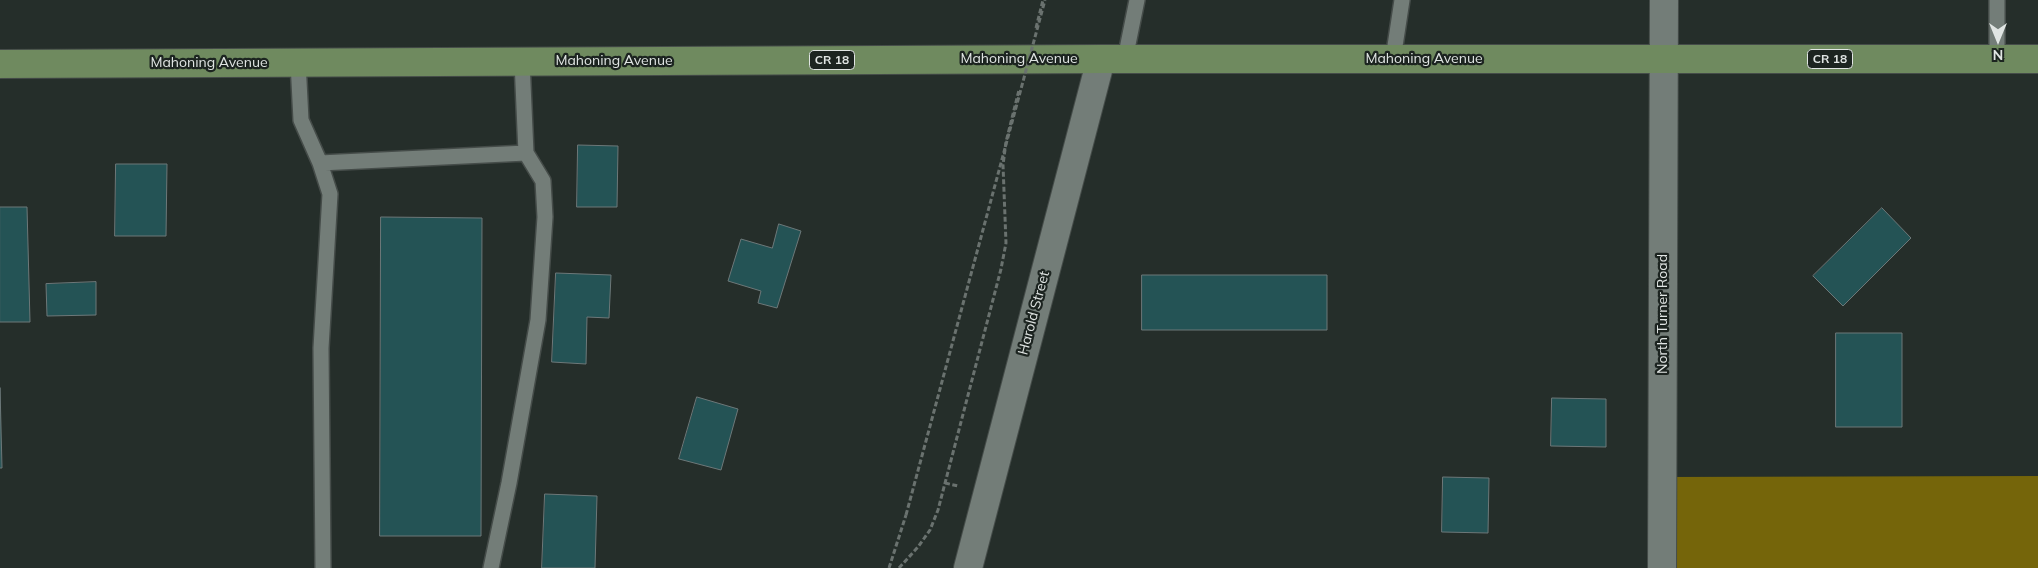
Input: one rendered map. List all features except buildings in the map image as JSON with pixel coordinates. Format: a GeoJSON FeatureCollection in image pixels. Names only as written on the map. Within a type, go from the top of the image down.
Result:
{"type":"FeatureCollection","features":[{"type":"Feature","properties":{"kind":"main road","name":"Mahoning Avenue"},"geometry":{"type":"LineString","coordinates":[[0,64],[1113,58],[2038,58]]}},
{"type":"Feature","properties":{"kind":"street","name":"North Turner Road"},"geometry":{"type":"LineString","coordinates":[[1662,568],[1664,0]]}},
{"type":"Feature","properties":{"kind":"street","name":"Harold Street"},"geometry":{"type":"LineString","coordinates":[[968,568],[1113,58]]}},
{"type":"Feature","properties":{"kind":"lane"},"geometry":{"type":"LineString","coordinates":[[1113,58],[1137,0]]}},
{"type":"Feature","properties":{"kind":"lane"},"geometry":{"type":"LineString","coordinates":[[1393,59],[1402,0]]}},
{"type":"Feature","properties":{"kind":"lane"},"geometry":{"type":"LineString","coordinates":[[1997,0],[1997,58]]}},
{"type":"Feature","properties":{"kind":"lane"},"geometry":{"type":"LineString","coordinates":[[490,568],[509,483],[538,320],[545,216],[543,181],[526,153],[522,61]]}},
{"type":"Feature","properties":{"kind":"lane"},"geometry":{"type":"LineString","coordinates":[[298,62],[301,120],[320,163],[330,194],[321,348],[323,568]]}},
{"type":"Feature","properties":{"kind":"lane"},"geometry":{"type":"LineString","coordinates":[[320,163],[526,153]]}},
{"type":"Feature","properties":{"kind":"path"},"geometry":{"type":"LineString","coordinates":[[1037,23],[1044,0]]}},
{"type":"Feature","properties":{"kind":"path"},"geometry":{"type":"LineString","coordinates":[[889,568],[906,515],[1044,0]]}},
{"type":"Feature","properties":{"kind":"path"},"geometry":{"type":"LineString","coordinates":[[899,568],[930,530],[938,510],[1001,269],[1006,243],[1003,165],[1006,142],[1015,106]]}},
{"type":"Feature","properties":{"kind":"shaded area"},"geometry":{"type":"Polygon","coordinates":[[[2038,476],[2038,568],[1662,568],[1662,477],[2038,476]]]}}]}
